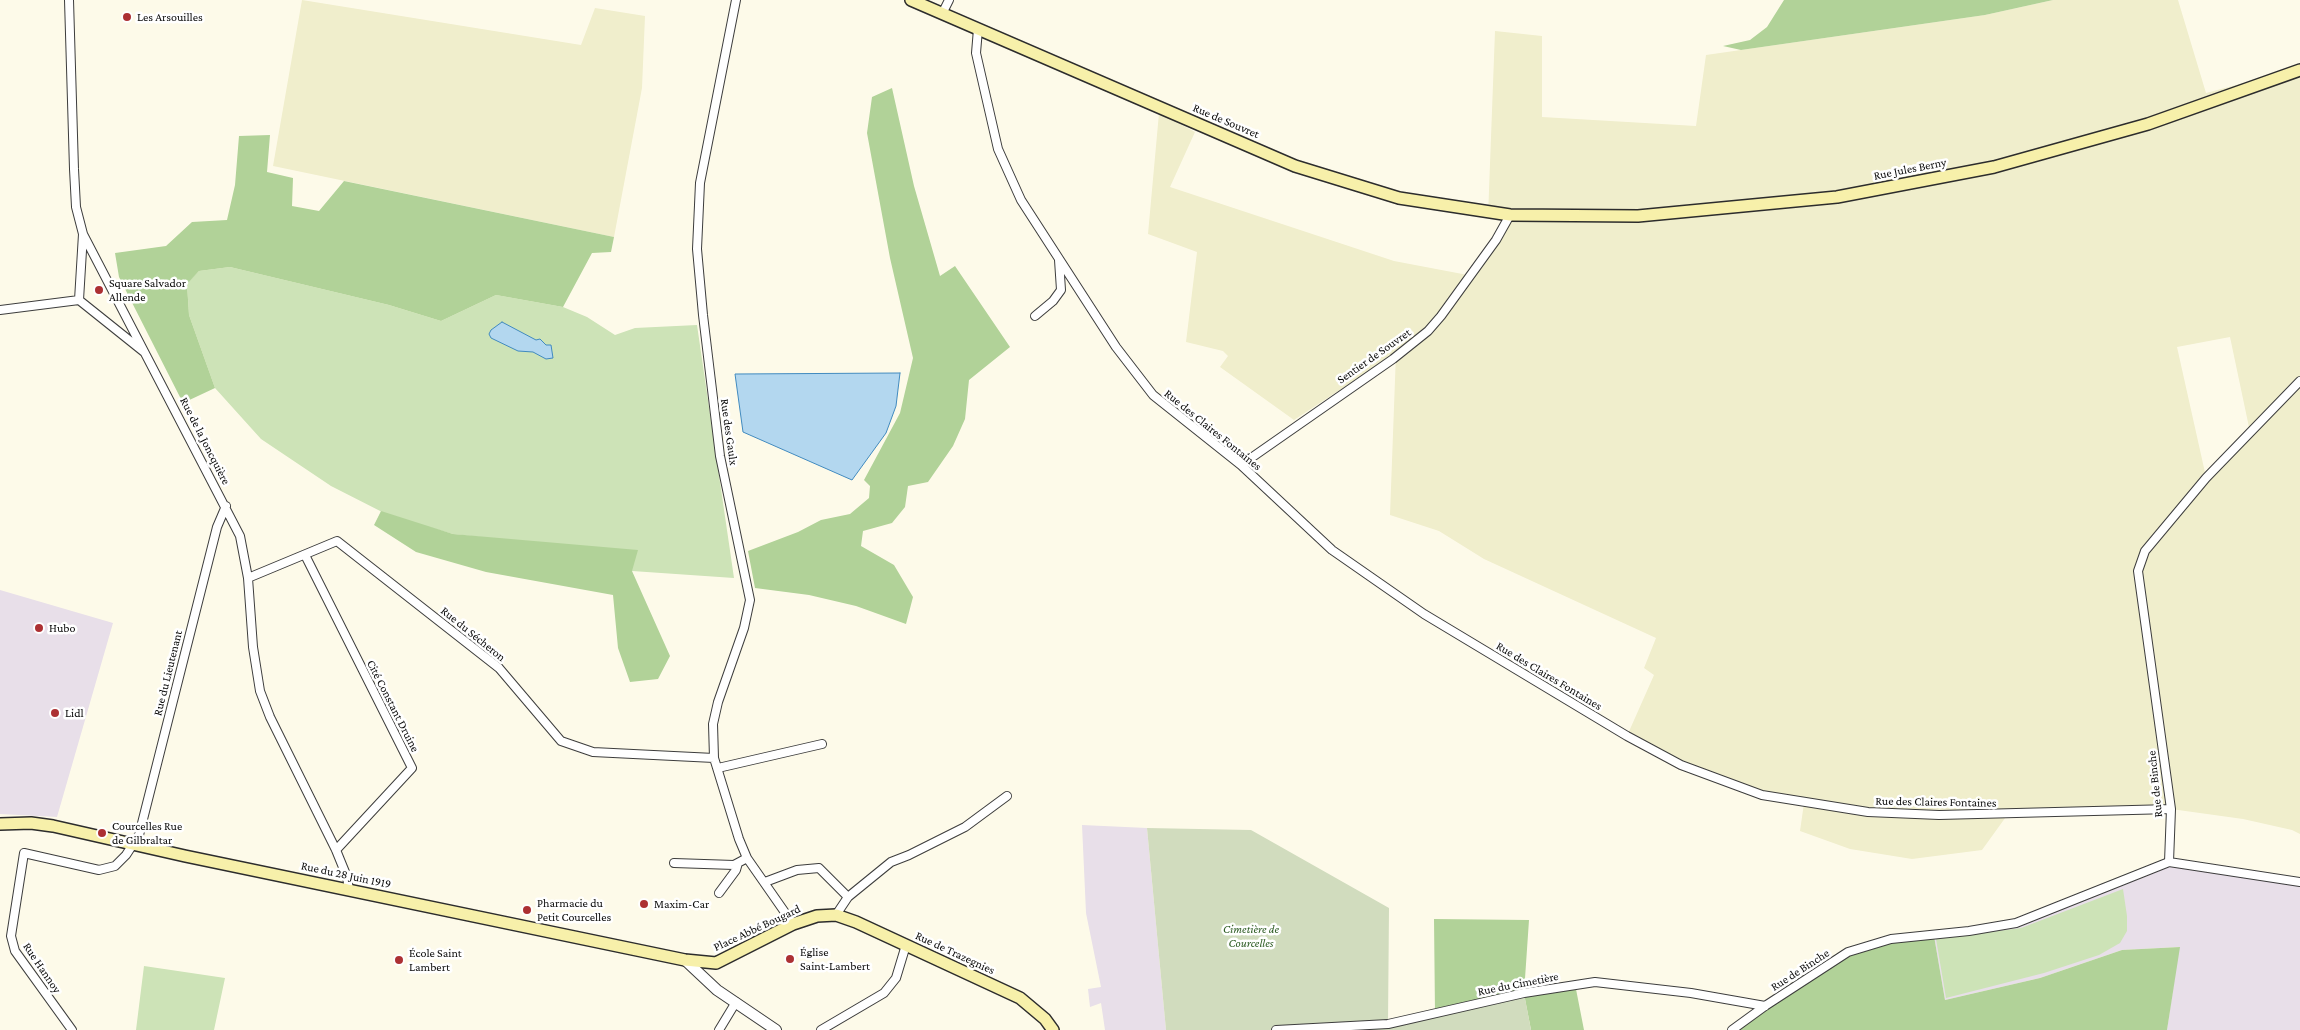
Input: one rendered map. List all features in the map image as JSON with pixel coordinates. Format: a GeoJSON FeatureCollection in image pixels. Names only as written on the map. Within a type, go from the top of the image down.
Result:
{"type":"FeatureCollection","features":[{"type":"Feature","properties":{"kind":"main road","name":"Rue de Souvret"},"geometry":{"type":"LineString","coordinates":[[911,0],[1295,166],[1399,198],[1510,215]]}},
{"type":"Feature","properties":{"kind":"main road","name":"Rue Jules Berny"},"geometry":{"type":"LineString","coordinates":[[1510,215],[1638,216],[1837,197],[1994,167],[2148,124],[2300,70]]}},
{"type":"Feature","properties":{"kind":"main road","name":"Rue du 28 Juin 1919"},"geometry":{"type":"LineString","coordinates":[[0,824],[31,823],[53,826],[685,960]]}},
{"type":"Feature","properties":{"kind":"main road","name":"Place Abbé Bougard"},"geometry":{"type":"LineString","coordinates":[[685,960],[716,963],[793,924],[817,916],[836,915]]}},
{"type":"Feature","properties":{"kind":"main road","name":"Rue de Trazegnies"},"geometry":{"type":"LineString","coordinates":[[836,915],[1020,998],[1045,1019],[1053,1030]]}},
{"type":"Feature","properties":{"kind":"street","name":"Rue de la Joncquière"},"geometry":{"type":"LineString","coordinates":[[69,0],[76,208],[83,234],[240,536],[248,578],[260,691],[282,744],[336,850],[348,878],[350,890]]}},
{"type":"Feature","properties":{"kind":"street","name":"Rue des Gaulx"},"geometry":{"type":"LineString","coordinates":[[736,0],[700,183],[697,249],[720,456],[750,600],[744,628],[718,702],[713,724],[714,758],[736,831],[747,858],[793,924]]}},
{"type":"Feature","properties":{"kind":"street"},"geometry":{"type":"LineString","coordinates":[[942,14],[949,0]]}},
{"type":"Feature","properties":{"kind":"street","name":"Rue des Claires Fontaines"},"geometry":{"type":"LineString","coordinates":[[978,29],[976,52],[998,149],[1021,200],[1116,347],[1153,395],[1241,465],[1332,550],[1424,614],[1635,740],[1681,765],[1762,795],[1868,812],[1939,815],[2172,809]]}},
{"type":"Feature","properties":{"kind":"street","name":"Sentier de Souvret"},"geometry":{"type":"LineString","coordinates":[[1241,465],[1393,359],[1428,331],[1496,240],[1510,215]]}},
{"type":"Feature","properties":{"kind":"street"},"geometry":{"type":"LineString","coordinates":[[79,300],[83,234]]}},
{"type":"Feature","properties":{"kind":"street","name":"Rue des Claires Fontaines"},"geometry":{"type":"LineString","coordinates":[[1035,316],[1053,301],[1061,290],[1058,258]]}},
{"type":"Feature","properties":{"kind":"street"},"geometry":{"type":"LineString","coordinates":[[0,310],[79,300],[146,354]]}},
{"type":"Feature","properties":{"kind":"street","name":"Rue de Binche"},"geometry":{"type":"LineString","coordinates":[[1732,1030],[1765,1006],[1848,952],[1858,948],[1891,940],[1969,931],[2016,923],[2169,862],[2172,809],[2138,571],[2145,552],[2206,478],[2300,381]]}},
{"type":"Feature","properties":{"kind":"street","name":"Rue du Lieutenant"},"geometry":{"type":"LineString","coordinates":[[24,853],[99,870],[115,866],[140,835],[217,527],[226,506]]}},
{"type":"Feature","properties":{"kind":"street","name":"Rue du Sécheron"},"geometry":{"type":"LineString","coordinates":[[248,578],[337,540],[499,668],[561,741],[593,752],[714,758]]}},
{"type":"Feature","properties":{"kind":"street","name":"Cité Constant Druine"},"geometry":{"type":"LineString","coordinates":[[304,555],[412,768],[336,850]]}},
{"type":"Feature","properties":{"kind":"street"},"geometry":{"type":"LineString","coordinates":[[718,768],[822,744]]}},
{"type":"Feature","properties":{"kind":"street"},"geometry":{"type":"LineString","coordinates":[[836,915],[848,897],[891,862],[965,827],[1007,796]]}},
{"type":"Feature","properties":{"kind":"street","name":"Rue Hannoy"},"geometry":{"type":"LineString","coordinates":[[24,853],[11,936],[15,951],[72,1030]]}},
{"type":"Feature","properties":{"kind":"street"},"geometry":{"type":"LineString","coordinates":[[674,862],[734,865],[747,858]]}},
{"type":"Feature","properties":{"kind":"street"},"geometry":{"type":"LineString","coordinates":[[719,893],[736,870],[738,862]]}},
{"type":"Feature","properties":{"kind":"street"},"geometry":{"type":"LineString","coordinates":[[2169,862],[2300,882]]}},
{"type":"Feature","properties":{"kind":"street"},"geometry":{"type":"LineString","coordinates":[[765,882],[797,870],[819,868],[848,897]]}},
{"type":"Feature","properties":{"kind":"street"},"geometry":{"type":"LineString","coordinates":[[820,1030],[884,993],[896,978],[906,945]]}},
{"type":"Feature","properties":{"kind":"street"},"geometry":{"type":"LineString","coordinates":[[685,960],[717,990],[776,1030]]}},
{"type":"Feature","properties":{"kind":"street","name":"Rue du Cimetière"},"geometry":{"type":"LineString","coordinates":[[1276,1030],[1388,1024],[1524,993],[1595,982],[1691,993],[1765,1006]]}},
{"type":"Feature","properties":{"kind":"street"},"geometry":{"type":"LineString","coordinates":[[719,1030],[736,1002]]}},
{"type":"Feature","properties":{"kind":"shaded area"},"geometry":{"type":"Polygon","coordinates":[[[302,0],[581,45],[595,8],[645,16],[642,88],[614,237],[273,166],[302,0]]]}},
{"type":"Feature","properties":{"kind":"shaded area"},"geometry":{"type":"Polygon","coordinates":[[[2053,0],[2178,0],[2206,93],[2300,68],[2300,834],[2292,830],[2243,819],[2171,809],[2008,814],[1982,850],[1912,859],[1850,849],[1800,831],[1804,803],[1762,795],[1681,765],[1627,736],[1654,675],[1644,668],[1656,638],[1484,559],[1439,531],[1390,515],[1396,353],[1294,420],[1220,367],[1228,356],[1223,351],[1186,342],[1197,252],[1148,234],[1159,113],[1195,132],[1170,187],[1394,261],[1473,276],[1511,220],[1488,217],[1495,31],[1542,36],[1542,117],[1696,126],[1706,55],[1985,15],[2053,0]],[[2230,337],[2177,347],[2206,477],[2250,432],[2230,337]]]}},
{"type":"Feature","properties":{"kind":"shaded area"},"geometry":{"type":"Polygon","coordinates":[[[0,590],[113,623],[57,817],[0,814],[0,590]]]}},
{"type":"Feature","properties":{"kind":"shaded area"},"geometry":{"type":"Polygon","coordinates":[[[1082,825],[1147,828],[1166,1030],[1105,1030],[1101,1003],[1090,1007],[1088,989],[1101,987],[1086,913],[1082,825]]]}},
{"type":"Feature","properties":{"kind":"shaded area"},"geometry":{"type":"Polygon","coordinates":[[[2169,862],[2300,882],[2300,1030],[2167,1030],[2179,947],[2122,950],[2040,978],[1945,1000],[1934,936],[2016,923],[2169,862]]]}},
{"type":"Feature","properties":{"kind":"green space"},"geometry":{"type":"Polygon","coordinates":[[[1784,0],[2053,0],[1985,15],[1741,50],[1723,46],[1750,40],[1767,27],[1784,0]]]}},
{"type":"Feature","properties":{"kind":"green space"},"geometry":{"type":"Polygon","coordinates":[[[892,88],[914,186],[940,276],[955,266],[1010,347],[969,380],[965,419],[953,446],[928,482],[908,486],[905,507],[892,523],[863,531],[861,546],[894,565],[913,597],[906,624],[856,606],[809,595],[755,588],[748,551],[798,532],[821,520],[850,514],[869,498],[870,486],[864,480],[900,413],[913,358],[890,258],[867,133],[872,97],[892,88]]]}},
{"type":"Feature","properties":{"kind":"green space"},"geometry":{"type":"Polygon","coordinates":[[[270,135],[267,172],[293,178],[292,206],[319,211],[344,181],[614,237],[611,252],[592,253],[563,307],[496,295],[441,321],[389,305],[230,267],[199,271],[187,284],[189,315],[215,388],[183,403],[119,277],[115,253],[166,246],[192,222],[227,220],[235,185],[239,136],[270,135]]]}},
{"type":"Feature","properties":{"kind":"green space"},"geometry":{"type":"Polygon","coordinates":[[[230,267],[389,305],[441,321],[496,295],[563,307],[587,317],[615,335],[635,328],[697,325],[734,578],[632,571],[499,539],[453,534],[390,516],[331,486],[261,439],[215,388],[189,315],[187,283],[199,271],[230,267]]]}},
{"type":"Feature","properties":{"kind":"green space"},"geometry":{"type":"Polygon","coordinates":[[[381,511],[453,534],[638,550],[632,571],[670,656],[658,679],[630,682],[618,648],[613,595],[486,572],[416,552],[374,525],[381,511]]]}},
{"type":"Feature","properties":{"kind":"green space","name":"Cimetière de Courcelles"},"geometry":{"type":"Polygon","coordinates":[[[1147,828],[1251,830],[1389,908],[1388,1023],[1524,993],[1531,1030],[1166,1030],[1147,828]]]}},
{"type":"Feature","properties":{"kind":"green space"},"geometry":{"type":"Polygon","coordinates":[[[2123,889],[2127,931],[2120,943],[2099,955],[2044,973],[1946,998],[1936,939],[2021,928],[2123,889]]]}},
{"type":"Feature","properties":{"kind":"green space"},"geometry":{"type":"Polygon","coordinates":[[[1434,919],[1529,920],[1524,993],[1575,984],[1584,1030],[1531,1030],[1524,994],[1435,1013],[1434,919]]]}},
{"type":"Feature","properties":{"kind":"green space"},"geometry":{"type":"Polygon","coordinates":[[[1934,936],[1945,1000],[2040,978],[2122,950],[2180,947],[2167,1030],[1732,1030],[1858,949],[1891,939],[1934,936]]]}},
{"type":"Feature","properties":{"kind":"green space"},"geometry":{"type":"Polygon","coordinates":[[[144,966],[225,978],[214,1030],[136,1030],[144,966]]]}},
{"type":"Feature","properties":{"kind":"water"},"geometry":{"type":"Polygon","coordinates":[[[502,322],[536,340],[540,339],[546,345],[551,345],[553,358],[546,359],[533,352],[518,351],[491,338],[489,334],[491,330],[502,322]]]}},
{"type":"Feature","properties":{"kind":"water"},"geometry":{"type":"Polygon","coordinates":[[[900,373],[896,406],[886,433],[852,480],[743,432],[735,374],[900,373]]]}},
{"type":"Feature","properties":{"kind":"place","name":"Les Arsouilles"},"geometry":{"type":"Point","coordinates":[127,17]}},
{"type":"Feature","properties":{"kind":"place","name":"Square Salvador Allende"},"geometry":{"type":"Point","coordinates":[99,290]}},
{"type":"Feature","properties":{"kind":"place","name":"Hubo"},"geometry":{"type":"Point","coordinates":[39,628]}},
{"type":"Feature","properties":{"kind":"place","name":"Lidl"},"geometry":{"type":"Point","coordinates":[55,713]}},
{"type":"Feature","properties":{"kind":"place","name":"Courcelles Rue de Gilbraltar"},"geometry":{"type":"Point","coordinates":[102,833]}},
{"type":"Feature","properties":{"kind":"place","name":"Maxim-Car"},"geometry":{"type":"Point","coordinates":[644,904]}},
{"type":"Feature","properties":{"kind":"place","name":"Pharmacie du Petit Courcelles"},"geometry":{"type":"Point","coordinates":[527,910]}},
{"type":"Feature","properties":{"kind":"place","name":"Église Saint-Lambert"},"geometry":{"type":"Point","coordinates":[790,959]}},
{"type":"Feature","properties":{"kind":"place","name":"École Saint Lambert"},"geometry":{"type":"Point","coordinates":[399,960]}}]}
